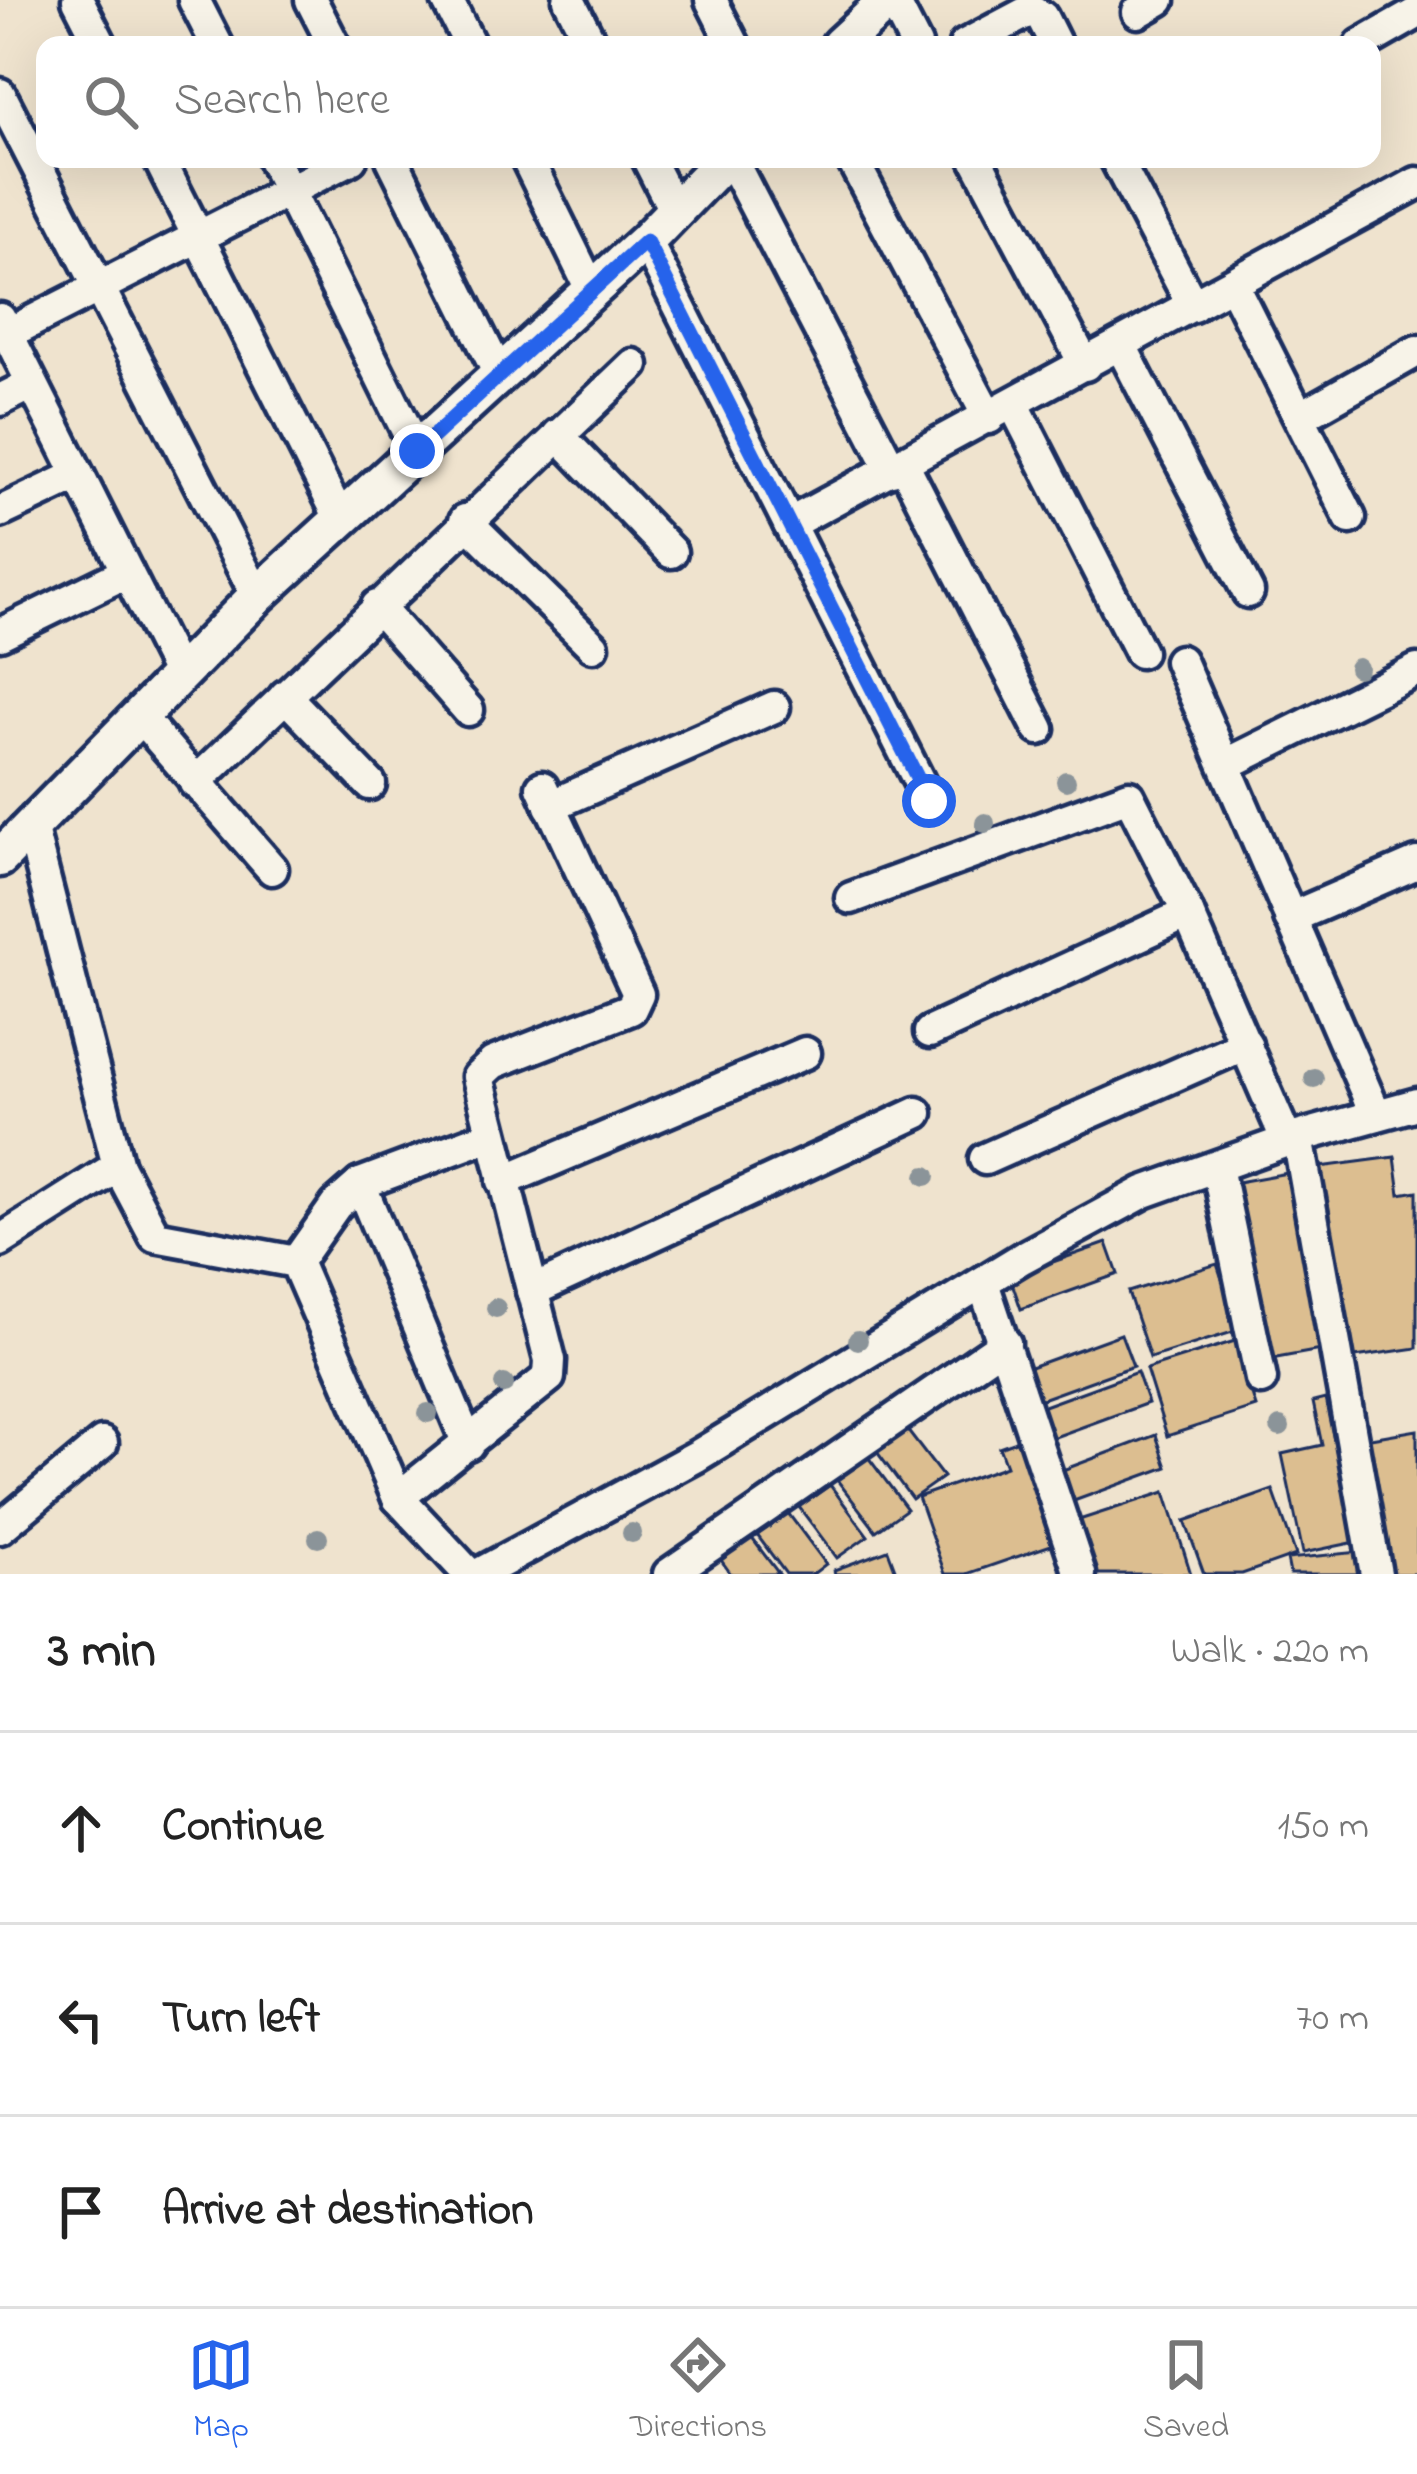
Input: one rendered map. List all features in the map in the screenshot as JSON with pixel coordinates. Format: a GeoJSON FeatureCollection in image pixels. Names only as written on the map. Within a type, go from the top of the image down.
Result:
{"type":"FeatureCollection","features":[{"type":"Feature","properties":{"kind":"street"},"geometry":{"type":"LineString","coordinates":[[78,0],[96,36]]}},
{"type":"Feature","properties":{"kind":"street"},"geometry":{"type":"LineString","coordinates":[[194,0],[212,36]]}},
{"type":"Feature","properties":{"kind":"street"},"geometry":{"type":"LineString","coordinates":[[310,0],[329,36]]}},
{"type":"Feature","properties":{"kind":"street"},"geometry":{"type":"LineString","coordinates":[[447,0],[465,36]]}},
{"type":"Feature","properties":{"kind":"street"},"geometry":{"type":"LineString","coordinates":[[569,0],[587,36]]}},
{"type":"Feature","properties":{"kind":"street"},"geometry":{"type":"LineString","coordinates":[[712,0],[730,36]]}},
{"type":"Feature","properties":{"kind":"street"},"geometry":{"type":"LineString","coordinates":[[849,36],[886,1],[910,36]]}},
{"type":"Feature","properties":{"kind":"street"},"geometry":{"type":"LineString","coordinates":[[982,36],[1031,10],[1042,17],[1052,36]]}},
{"type":"Feature","properties":{"kind":"street"},"geometry":{"type":"LineString","coordinates":[[1376,36],[1417,13]]}},
{"type":"Feature","properties":{"kind":"street"},"geometry":{"type":"LineString","coordinates":[[0,94],[36,166]]}},
{"type":"Feature","properties":{"kind":"street"},"geometry":{"type":"LineString","coordinates":[[37,168],[257,596]]}},
{"type":"Feature","properties":{"kind":"street"},"geometry":{"type":"LineString","coordinates":[[164,168],[341,520]]}},
{"type":"Feature","properties":{"kind":"street"},"geometry":{"type":"LineString","coordinates":[[278,168],[417,451]]}},
{"type":"Feature","properties":{"kind":"street"},"geometry":{"type":"LineString","coordinates":[[179,675],[4,327],[97,287],[334,168]]}},
{"type":"Feature","properties":{"kind":"street"},"geometry":{"type":"LineString","coordinates":[[396,168],[500,376]]}},
{"type":"Feature","properties":{"kind":"street"},"geometry":{"type":"LineString","coordinates":[[531,168],[592,291]]}},
{"type":"Feature","properties":{"kind":"street"},"geometry":{"type":"LineString","coordinates":[[652,168],[674,212]]}},
{"type":"Feature","properties":{"kind":"street"},"geometry":{"type":"LineString","coordinates":[[0,858],[257,596],[646,241],[719,168]]}},
{"type":"Feature","properties":{"kind":"street"},"geometry":{"type":"LineString","coordinates":[[733,168],[1039,729]]}},
{"type":"Feature","properties":{"kind":"street"},"geometry":{"type":"LineString","coordinates":[[857,168],[1140,652]]}},
{"type":"Feature","properties":{"kind":"street"},"geometry":{"type":"LineString","coordinates":[[981,168],[1085,365]]}},
{"type":"Feature","properties":{"kind":"street"},"geometry":{"type":"LineString","coordinates":[[1121,168],[1193,306]]}},
{"type":"Feature","properties":{"kind":"street"},"geometry":{"type":"LineString","coordinates":[[789,524],[1417,183]]}},
{"type":"Feature","properties":{"kind":"street"},"geometry":{"type":"LineString","coordinates":[[646,241],[929,801]]}},
{"type":"Feature","properties":{"kind":"street"},"geometry":{"type":"LineString","coordinates":[[1233,285],[1350,518]]}},
{"type":"Feature","properties":{"kind":"street"},"geometry":{"type":"LineString","coordinates":[[1121,346],[1248,592]]}},
{"type":"Feature","properties":{"kind":"street"},"geometry":{"type":"LineString","coordinates":[[1300,417],[1417,350]]}},
{"type":"Feature","properties":{"kind":"street"},"geometry":{"type":"LineString","coordinates":[[195,783],[465,520],[633,365]]}},
{"type":"Feature","properties":{"kind":"street"},"geometry":{"type":"LineString","coordinates":[[0,400],[32,384]]}},
{"type":"Feature","properties":{"kind":"street"},"geometry":{"type":"LineString","coordinates":[[558,435],[671,552]]}},
{"type":"Feature","properties":{"kind":"street"},"geometry":{"type":"LineString","coordinates":[[0,512],[78,476]]}},
{"type":"Feature","properties":{"kind":"street"},"geometry":{"type":"LineString","coordinates":[[465,520],[593,646]]}},
{"type":"Feature","properties":{"kind":"street"},"geometry":{"type":"LineString","coordinates":[[0,634],[127,572]]}},
{"type":"Feature","properties":{"kind":"street"},"geometry":{"type":"LineString","coordinates":[[377,606],[468,710]]}},
{"type":"Feature","properties":{"kind":"street"},"geometry":{"type":"LineString","coordinates":[[1180,661],[1376,1115]]}},
{"type":"Feature","properties":{"kind":"street"},"geometry":{"type":"LineString","coordinates":[[1227,764],[1417,670]]}},
{"type":"Feature","properties":{"kind":"street"},"geometry":{"type":"LineString","coordinates":[[285,696],[370,784]]}},
{"type":"Feature","properties":{"kind":"street"},"geometry":{"type":"LineString","coordinates":[[398,1498],[549,1377],[532,1291],[478,1090],[483,1069],[631,1009],[638,994],[546,796],[774,706]]}},
{"type":"Feature","properties":{"kind":"street"},"geometry":{"type":"LineString","coordinates":[[141,718],[272,869]]}},
{"type":"Feature","properties":{"kind":"street"},"geometry":{"type":"LineString","coordinates":[[851,898],[1118,795],[1129,796],[1293,1139],[1376,1574]]}},
{"type":"Feature","properties":{"kind":"street"},"geometry":{"type":"LineString","coordinates":[[32,830],[118,1166],[158,1239],[296,1262]]}},
{"type":"Feature","properties":{"kind":"street"},"geometry":{"type":"LineString","coordinates":[[1290,918],[1417,863]]}},
{"type":"Feature","properties":{"kind":"street"},"geometry":{"type":"LineString","coordinates":[[930,1032],[1188,913]]}},
{"type":"Feature","properties":{"kind":"street"},"geometry":{"type":"LineString","coordinates":[[985,1159],[1246,1044]]}},
{"type":"Feature","properties":{"kind":"street"},"geometry":{"type":"LineString","coordinates":[[503,1181],[805,1054]]}},
{"type":"Feature","properties":{"kind":"street"},"geometry":{"type":"LineString","coordinates":[[479,1574],[698,1456],[983,1283],[1144,1192],[1293,1139],[1417,1103]]}},
{"type":"Feature","properties":{"kind":"street"},"geometry":{"type":"LineString","coordinates":[[532,1291],[917,1113]]}},
{"type":"Feature","properties":{"kind":"street"},"geometry":{"type":"LineString","coordinates":[[296,1262],[336,1205],[360,1184],[490,1135]]}},
{"type":"Feature","properties":{"kind":"street"},"geometry":{"type":"LineString","coordinates":[[0,1241],[118,1166]]}},
{"type":"Feature","properties":{"kind":"street"},"geometry":{"type":"LineString","coordinates":[[1216,1167],[1261,1379]]}},
{"type":"Feature","properties":{"kind":"street"},"geometry":{"type":"LineString","coordinates":[[360,1184],[468,1444]]}},
{"type":"Feature","properties":{"kind":"street"},"geometry":{"type":"LineString","coordinates":[[296,1262],[398,1498],[469,1574]]}},
{"type":"Feature","properties":{"kind":"street"},"geometry":{"type":"LineString","coordinates":[[983,1283],[1080,1574]]}},
{"type":"Feature","properties":{"kind":"street"},"geometry":{"type":"LineString","coordinates":[[669,1574],[1005,1343]]}},
{"type":"Feature","properties":{"kind":"street"},"geometry":{"type":"LineString","coordinates":[[0,1528],[103,1442]]}},
{"type":"Feature","properties":{"kind":"building"},"geometry":{"type":"Polygon","coordinates":[[[1395,1157],[1400,1194],[1417,1191],[1417,1348],[1348,1358],[1320,1167],[1395,1157]]]}},
{"type":"Feature","properties":{"kind":"building"},"geometry":{"type":"Polygon","coordinates":[[[1293,1172],[1326,1349],[1271,1359],[1238,1182],[1293,1172]]]}},
{"type":"Feature","properties":{"kind":"building"},"geometry":{"type":"Polygon","coordinates":[[[1107,1243],[1118,1274],[1021,1309],[1010,1277],[1107,1243]]]}},
{"type":"Feature","properties":{"kind":"building"},"geometry":{"type":"Polygon","coordinates":[[[1217,1264],[1239,1330],[1150,1358],[1128,1292],[1217,1264]]]}},
{"type":"Feature","properties":{"kind":"building"},"geometry":{"type":"Polygon","coordinates":[[[1121,1334],[1133,1366],[1036,1401],[1025,1369],[1121,1334]]]}},
{"type":"Feature","properties":{"kind":"building"},"geometry":{"type":"Polygon","coordinates":[[[1235,1341],[1256,1407],[1167,1436],[1146,1369],[1235,1341]]]}},
{"type":"Feature","properties":{"kind":"building"},"geometry":{"type":"Polygon","coordinates":[[[1137,1372],[1148,1403],[1052,1438],[1041,1407],[1137,1372]]]}},
{"type":"Feature","properties":{"kind":"building"},"geometry":{"type":"Polygon","coordinates":[[[1325,1399],[1356,1542],[1303,1553],[1282,1454],[1322,1445],[1313,1402],[1325,1399]]]}},
{"type":"Feature","properties":{"kind":"building"},"geometry":{"type":"Polygon","coordinates":[[[904,1426],[943,1477],[912,1499],[874,1448],[904,1426]]]}},
{"type":"Feature","properties":{"kind":"building"},"geometry":{"type":"Polygon","coordinates":[[[1417,1430],[1417,1574],[1386,1574],[1359,1440],[1417,1430]]]}},
{"type":"Feature","properties":{"kind":"building"},"geometry":{"type":"Polygon","coordinates":[[[1156,1435],[1167,1467],[1071,1502],[1060,1471],[1156,1435]]]}},
{"type":"Feature","properties":{"kind":"building"},"geometry":{"type":"Polygon","coordinates":[[[1021,1439],[1057,1543],[967,1574],[945,1574],[918,1497],[1006,1466],[999,1447],[1021,1439]]]}},
{"type":"Feature","properties":{"kind":"building"},"geometry":{"type":"Polygon","coordinates":[[[868,1457],[907,1509],[876,1531],[837,1480],[868,1457]]]}},
{"type":"Feature","properties":{"kind":"building"},"geometry":{"type":"Polygon","coordinates":[[[830,1485],[868,1536],[837,1558],[799,1507],[830,1485]]]}},
{"type":"Feature","properties":{"kind":"building"},"geometry":{"type":"Polygon","coordinates":[[[1273,1490],[1296,1555],[1242,1574],[1204,1574],[1185,1521],[1273,1490]]]}},
{"type":"Feature","properties":{"kind":"building"},"geometry":{"type":"Polygon","coordinates":[[[1165,1492],[1191,1574],[1094,1574],[1076,1521],[1165,1492]]]}},
{"type":"Feature","properties":{"kind":"building"},"geometry":{"type":"Polygon","coordinates":[[[788,1513],[826,1564],[813,1574],[786,1574],[757,1535],[788,1513]]]}},
{"type":"Feature","properties":{"kind":"building"},"geometry":{"type":"Polygon","coordinates":[[[751,1537],[779,1574],[731,1574],[721,1560],[751,1537]]]}},
{"type":"Feature","properties":{"kind":"building"},"geometry":{"type":"Polygon","coordinates":[[[888,1550],[897,1574],[835,1574],[834,1570],[888,1550]]]}},
{"type":"Feature","properties":{"kind":"building"},"geometry":{"type":"Polygon","coordinates":[[[1359,1552],[1364,1574],[1290,1574],[1287,1559],[1359,1552]]]}},
{"type":"Feature","properties":{"kind":"route"},"geometry":{"type":"LineString","coordinates":[[417,451],[646,241],[929,801]]}}]}
